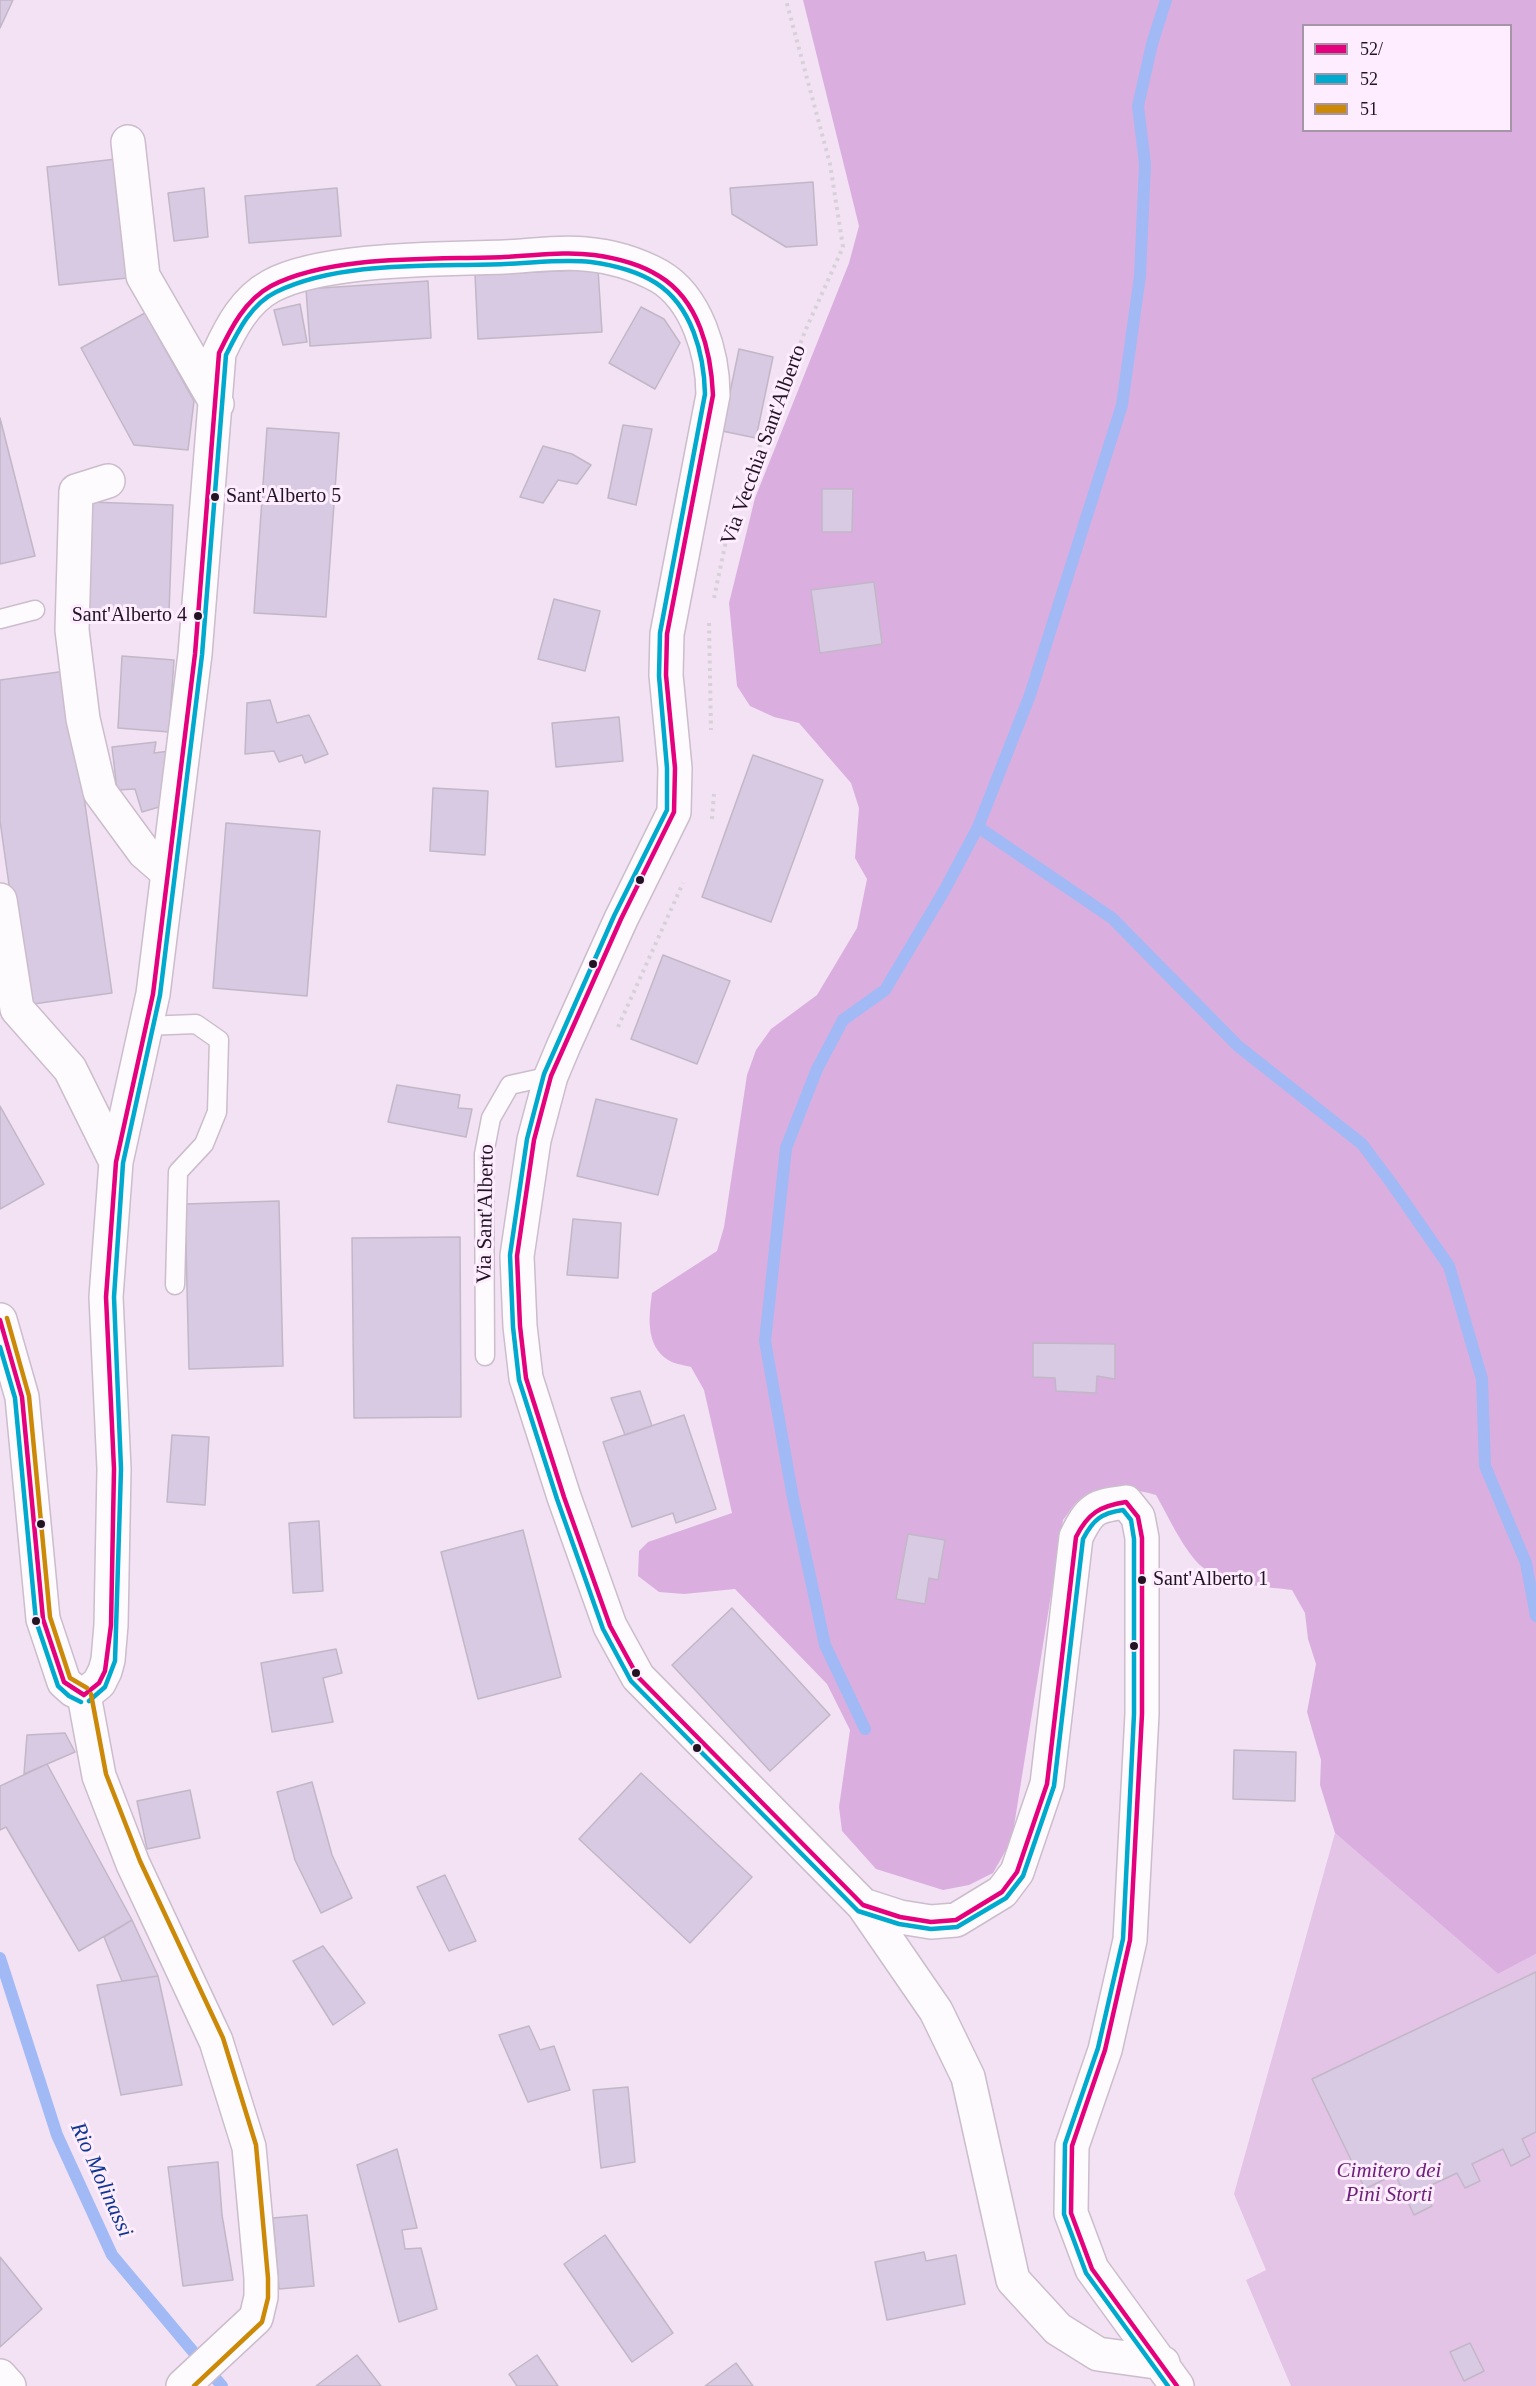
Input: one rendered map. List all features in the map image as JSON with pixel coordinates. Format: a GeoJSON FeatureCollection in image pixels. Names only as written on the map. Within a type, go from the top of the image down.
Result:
{"type":"FeatureCollection","features":[{"type":"Feature","properties":{"kind":"street"},"geometry":{"type":"LineString","coordinates":[[128,142],[143,276],[217,404]]}},
{"type":"Feature","properties":{"kind":"street","name":"Via Sant'Alberto"},"geometry":{"type":"LineString","coordinates":[[84,1695],[99,1683],[105,1671],[111,1624],[114,1468],[106,1297],[116,1162],[153,994],[195,654],[217,404],[219,352],[232,324],[252,301],[270,286],[295,275],[403,261],[585,254],[626,262],[660,277],[684,301],[700,326],[713,371],[713,395],[667,634],[666,675],[675,768],[674,812],[621,919],[551,1076],[534,1140],[524,1198],[518,1256],[520,1326],[526,1378],[564,1497],[610,1626],[638,1677],[863,1905],[900,1917],[931,1922],[956,1920],[1002,1892],[1017,1872],[1030,1840],[1047,1784],[1076,1537],[1085,1518],[1101,1505],[1126,1503],[1138,1517],[1142,1538],[1142,1714],[1130,1940],[1105,2050],[1072,2146],[1071,2213],[1092,2269],[1170,2375]]}},
{"type":"Feature","properties":{"kind":"street"},"geometry":{"type":"LineString","coordinates":[[108,482],[76,491],[72,630],[82,719],[100,792],[144,852],[168,873]]}},
{"type":"Feature","properties":{"kind":"street"},"geometry":{"type":"LineString","coordinates":[[0,900],[17,1009],[70,1069],[116,1162]]}},
{"type":"Feature","properties":{"kind":"street"},"geometry":{"type":"LineString","coordinates":[[0,1320],[22,1397],[43,1619],[64,1682],[73,1690],[84,1695],[99,1776],[133,1864],[216,2041],[249,2147],[261,2297],[255,2318],[183,2386]]}},
{"type":"Feature","properties":{"kind":"street"},"geometry":{"type":"LineString","coordinates":[[863,1905],[936,2011],[968,2077],[1013,2280],[1058,2330],[1098,2354],[1170,2375]]}},
{"type":"Feature","properties":{"kind":"street"},"geometry":{"type":"LineString","coordinates":[[0,2376],[9,2386]]}},
{"type":"Feature","properties":{"kind":"lane"},"geometry":{"type":"LineString","coordinates":[[0,619],[34,610]]}},
{"type":"Feature","properties":{"kind":"lane"},"geometry":{"type":"LineString","coordinates":[[145,1026],[196,1024],[219,1040],[217,1112],[204,1144],[178,1172],[175,1285]]}},
{"type":"Feature","properties":{"kind":"lane","name":"Via Sant'Alberto"},"geometry":{"type":"LineString","coordinates":[[485,1356],[484,1154],[491,1118],[500,1098],[510,1085],[551,1076]]}},
{"type":"Feature","properties":{"kind":"path","name":"Via Vecchia Sant'Alberto"},"geometry":{"type":"LineString","coordinates":[[714,601],[730,522],[806,329],[843,247],[830,164],[786,0]]}},
{"type":"Feature","properties":{"kind":"path"},"geometry":{"type":"LineString","coordinates":[[711,612],[709,623],[711,734]]}},
{"type":"Feature","properties":{"kind":"path"},"geometry":{"type":"LineString","coordinates":[[709,826],[715,807],[713,787]]}},
{"type":"Feature","properties":{"kind":"path"},"geometry":{"type":"LineString","coordinates":[[618,1027],[685,879]]}},
{"type":"Feature","properties":{"kind":"green space","name":"Cimitero dei Pini Storti"},"geometry":{"type":"Polygon","coordinates":[[[1335,1833],[1498,1974],[1536,1954],[1536,2386],[1291,2386],[1246,2280],[1266,2270],[1234,2194],[1335,1833]]]}},
{"type":"Feature","properties":{"kind":"shaded area"},"geometry":{"type":"Polygon","coordinates":[[[803,0],[1536,0],[1536,1954],[1498,1974],[1335,1833],[1320,1785],[1321,1760],[1307,1712],[1316,1664],[1308,1639],[1305,1613],[1292,1590],[1240,1583],[1215,1575],[1204,1568],[1184,1545],[1156,1495],[1126,1489],[1095,1491],[1078,1501],[1063,1520],[1014,1826],[1006,1850],[993,1873],[969,1885],[943,1890],[876,1869],[842,1831],[839,1807],[850,1730],[827,1684],[735,1589],[684,1594],[659,1592],[638,1576],[639,1551],[648,1542],[732,1513],[704,1390],[691,1367],[668,1360],[655,1346],[650,1330],[652,1293],[717,1251],[724,1227],[747,1075],[756,1050],[771,1029],[817,995],[857,928],[867,879],[855,858],[859,808],[851,783],[799,723],[774,717],[750,706],[737,686],[729,603],[755,498],[849,263],[859,226],[803,0]]]}},
{"type":"Feature","properties":{"kind":"building"},"geometry":{"type":"Polygon","coordinates":[[[0,0],[13,0],[0,28],[0,0]]]}},
{"type":"Feature","properties":{"kind":"building"},"geometry":{"type":"Polygon","coordinates":[[[116,159],[128,278],[59,285],[47,167],[116,159]]]}},
{"type":"Feature","properties":{"kind":"building"},"geometry":{"type":"Polygon","coordinates":[[[813,182],[817,245],[786,247],[732,214],[730,188],[813,182]]]}},
{"type":"Feature","properties":{"kind":"building"},"geometry":{"type":"Polygon","coordinates":[[[204,188],[208,237],[174,241],[168,193],[204,188]]]}},
{"type":"Feature","properties":{"kind":"building"},"geometry":{"type":"Polygon","coordinates":[[[337,188],[341,236],[249,243],[245,196],[337,188]]]}},
{"type":"Feature","properties":{"kind":"building"},"geometry":{"type":"Polygon","coordinates":[[[598,269],[602,332],[478,339],[475,275],[598,269]]]}},
{"type":"Feature","properties":{"kind":"building"},"geometry":{"type":"Polygon","coordinates":[[[428,281],[431,338],[310,346],[306,289],[428,281]]]}},
{"type":"Feature","properties":{"kind":"building"},"geometry":{"type":"Polygon","coordinates":[[[300,304],[307,342],[283,345],[274,310],[300,304]]]}},
{"type":"Feature","properties":{"kind":"building"},"geometry":{"type":"Polygon","coordinates":[[[641,307],[664,319],[680,343],[655,389],[609,363],[641,307]]]}},
{"type":"Feature","properties":{"kind":"building"},"geometry":{"type":"Polygon","coordinates":[[[145,313],[194,401],[188,450],[134,445],[81,348],[145,313]]]}},
{"type":"Feature","properties":{"kind":"building"},"geometry":{"type":"Polygon","coordinates":[[[739,349],[773,357],[756,438],[722,431],[739,349]]]}},
{"type":"Feature","properties":{"kind":"building"},"geometry":{"type":"Polygon","coordinates":[[[0,418],[35,556],[0,564],[0,418]]]}},
{"type":"Feature","properties":{"kind":"building"},"geometry":{"type":"Polygon","coordinates":[[[623,425],[652,429],[636,505],[608,498],[623,425]]]}},
{"type":"Feature","properties":{"kind":"building"},"geometry":{"type":"Polygon","coordinates":[[[267,428],[339,433],[326,617],[254,613],[267,428]]]}},
{"type":"Feature","properties":{"kind":"building"},"geometry":{"type":"Polygon","coordinates":[[[543,446],[572,454],[591,465],[577,484],[558,480],[543,503],[520,497],[543,446]]]}},
{"type":"Feature","properties":{"kind":"building"},"geometry":{"type":"Polygon","coordinates":[[[822,489],[853,489],[852,532],[822,532],[822,489]]]}},
{"type":"Feature","properties":{"kind":"building"},"geometry":{"type":"Polygon","coordinates":[[[90,502],[173,505],[169,612],[86,609],[90,502]]]}},
{"type":"Feature","properties":{"kind":"building"},"geometry":{"type":"Polygon","coordinates":[[[874,582],[882,644],[820,653],[811,590],[874,582]]]}},
{"type":"Feature","properties":{"kind":"building"},"geometry":{"type":"Polygon","coordinates":[[[554,599],[600,611],[585,671],[538,659],[554,599]]]}},
{"type":"Feature","properties":{"kind":"building"},"geometry":{"type":"Polygon","coordinates":[[[122,656],[174,660],[169,732],[118,728],[122,656]]]}},
{"type":"Feature","properties":{"kind":"building"},"geometry":{"type":"Polygon","coordinates":[[[66,671],[112,993],[26,1005],[0,821],[0,680],[66,671]]]}},
{"type":"Feature","properties":{"kind":"building"},"geometry":{"type":"Polygon","coordinates":[[[270,700],[277,723],[309,715],[328,754],[305,763],[302,755],[279,762],[274,751],[245,754],[247,703],[270,700]]]}},
{"type":"Feature","properties":{"kind":"building"},"geometry":{"type":"Polygon","coordinates":[[[619,717],[623,761],[556,767],[552,723],[619,717]]]}},
{"type":"Feature","properties":{"kind":"building"},"geometry":{"type":"Polygon","coordinates":[[[156,742],[154,753],[170,751],[159,807],[142,812],[135,789],[117,790],[112,747],[156,742]]]}},
{"type":"Feature","properties":{"kind":"building"},"geometry":{"type":"Polygon","coordinates":[[[753,755],[823,780],[771,922],[702,897],[753,755]]]}},
{"type":"Feature","properties":{"kind":"building"},"geometry":{"type":"Polygon","coordinates":[[[433,788],[488,791],[485,855],[430,851],[433,788]]]}},
{"type":"Feature","properties":{"kind":"building"},"geometry":{"type":"Polygon","coordinates":[[[226,823],[320,831],[307,996],[213,988],[226,823]]]}},
{"type":"Feature","properties":{"kind":"building"},"geometry":{"type":"Polygon","coordinates":[[[663,955],[730,981],[697,1064],[631,1039],[663,955]]]}},
{"type":"Feature","properties":{"kind":"building"},"geometry":{"type":"Polygon","coordinates":[[[397,1085],[460,1095],[458,1108],[472,1109],[466,1137],[388,1122],[397,1085]]]}},
{"type":"Feature","properties":{"kind":"building"},"geometry":{"type":"Polygon","coordinates":[[[596,1099],[677,1119],[658,1195],[577,1176],[596,1099]]]}},
{"type":"Feature","properties":{"kind":"building"},"geometry":{"type":"Polygon","coordinates":[[[0,1106],[44,1184],[0,1209],[0,1106]]]}},
{"type":"Feature","properties":{"kind":"building"},"geometry":{"type":"Polygon","coordinates":[[[279,1201],[283,1366],[189,1369],[185,1204],[279,1201]]]}},
{"type":"Feature","properties":{"kind":"building"},"geometry":{"type":"Polygon","coordinates":[[[573,1219],[621,1223],[618,1278],[567,1275],[573,1219]]]}},
{"type":"Feature","properties":{"kind":"building"},"geometry":{"type":"Polygon","coordinates":[[[460,1237],[461,1417],[354,1418],[352,1238],[460,1237]]]}},
{"type":"Feature","properties":{"kind":"building"},"geometry":{"type":"Polygon","coordinates":[[[1033,1343],[1115,1344],[1115,1379],[1097,1376],[1096,1393],[1056,1391],[1055,1378],[1033,1377],[1033,1343]]]}},
{"type":"Feature","properties":{"kind":"building"},"geometry":{"type":"Polygon","coordinates":[[[640,1391],[652,1426],[625,1435],[611,1398],[640,1391]]]}},
{"type":"Feature","properties":{"kind":"building"},"geometry":{"type":"Polygon","coordinates":[[[684,1415],[716,1509],[676,1523],[673,1513],[632,1527],[603,1442],[684,1415]]]}},
{"type":"Feature","properties":{"kind":"building"},"geometry":{"type":"Polygon","coordinates":[[[172,1435],[209,1437],[205,1505],[167,1502],[172,1435]]]}},
{"type":"Feature","properties":{"kind":"building"},"geometry":{"type":"Polygon","coordinates":[[[319,1521],[323,1591],[293,1593],[289,1523],[319,1521]]]}},
{"type":"Feature","properties":{"kind":"building"},"geometry":{"type":"Polygon","coordinates":[[[523,1530],[561,1677],[478,1699],[441,1552],[523,1530]]]}},
{"type":"Feature","properties":{"kind":"building"},"geometry":{"type":"Polygon","coordinates":[[[908,1534],[945,1540],[938,1580],[929,1578],[925,1604],[896,1599],[908,1534]]]}},
{"type":"Feature","properties":{"kind":"building"},"geometry":{"type":"Polygon","coordinates":[[[732,1608],[830,1715],[770,1771],[672,1665],[732,1608]]]}},
{"type":"Feature","properties":{"kind":"building"},"geometry":{"type":"Polygon","coordinates":[[[336,1649],[342,1673],[323,1678],[333,1722],[272,1732],[261,1663],[336,1649]]]}},
{"type":"Feature","properties":{"kind":"building"},"geometry":{"type":"Polygon","coordinates":[[[65,1733],[75,1752],[24,1774],[27,1735],[65,1733]]]}},
{"type":"Feature","properties":{"kind":"building"},"geometry":{"type":"Polygon","coordinates":[[[1234,1750],[1296,1752],[1295,1801],[1233,1799],[1234,1750]]]}},
{"type":"Feature","properties":{"kind":"building"},"geometry":{"type":"Polygon","coordinates":[[[47,1764],[132,1920],[79,1951],[6,1827],[0,1830],[0,1786],[47,1764]]]}},
{"type":"Feature","properties":{"kind":"building"},"geometry":{"type":"Polygon","coordinates":[[[641,1773],[752,1877],[690,1943],[579,1839],[641,1773]]]}},
{"type":"Feature","properties":{"kind":"building"},"geometry":{"type":"Polygon","coordinates":[[[312,1782],[332,1855],[352,1898],[321,1913],[295,1860],[277,1792],[312,1782]]]}},
{"type":"Feature","properties":{"kind":"building"},"geometry":{"type":"Polygon","coordinates":[[[190,1790],[200,1838],[147,1849],[137,1801],[190,1790]]]}},
{"type":"Feature","properties":{"kind":"building"},"geometry":{"type":"Polygon","coordinates":[[[445,1875],[476,1941],[449,1951],[417,1887],[445,1875]]]}},
{"type":"Feature","properties":{"kind":"building"},"geometry":{"type":"Polygon","coordinates":[[[132,1920],[158,1976],[122,1981],[104,1937],[132,1920]]]}},
{"type":"Feature","properties":{"kind":"building"},"geometry":{"type":"Polygon","coordinates":[[[323,1946],[365,2003],[333,2025],[293,1961],[323,1946]]]}},
{"type":"Feature","properties":{"kind":"building"},"geometry":{"type":"Polygon","coordinates":[[[1536,1972],[1536,2132],[1522,2139],[1530,2156],[1511,2166],[1503,2149],[1472,2164],[1480,2181],[1465,2188],[1457,2173],[1423,2189],[1432,2206],[1414,2215],[1395,2174],[1365,2189],[1312,2079],[1536,1972]]]}},
{"type":"Feature","properties":{"kind":"building"},"geometry":{"type":"Polygon","coordinates":[[[158,1976],[182,2085],[121,2095],[97,1985],[158,1976]]]}},
{"type":"Feature","properties":{"kind":"building"},"geometry":{"type":"Polygon","coordinates":[[[529,2026],[540,2050],[554,2046],[570,2090],[528,2102],[499,2035],[529,2026]]]}},
{"type":"Feature","properties":{"kind":"building"},"geometry":{"type":"Polygon","coordinates":[[[628,2087],[635,2162],[601,2168],[593,2090],[628,2087]]]}},
{"type":"Feature","properties":{"kind":"building"},"geometry":{"type":"Polygon","coordinates":[[[397,2149],[417,2228],[402,2230],[405,2249],[421,2248],[437,2309],[399,2322],[357,2165],[397,2149]]]}},
{"type":"Feature","properties":{"kind":"building"},"geometry":{"type":"Polygon","coordinates":[[[218,2162],[222,2215],[233,2280],[183,2286],[168,2167],[218,2162]]]}},
{"type":"Feature","properties":{"kind":"building"},"geometry":{"type":"Polygon","coordinates":[[[307,2215],[314,2286],[279,2289],[273,2218],[307,2215]]]}},
{"type":"Feature","properties":{"kind":"building"},"geometry":{"type":"Polygon","coordinates":[[[605,2235],[673,2333],[632,2362],[564,2264],[605,2235]]]}},
{"type":"Feature","properties":{"kind":"building"},"geometry":{"type":"Polygon","coordinates":[[[924,2252],[926,2261],[956,2255],[965,2304],[887,2320],[875,2262],[924,2252]]]}},
{"type":"Feature","properties":{"kind":"building"},"geometry":{"type":"Polygon","coordinates":[[[0,2257],[42,2309],[0,2347],[0,2257]]]}},
{"type":"Feature","properties":{"kind":"building"},"geometry":{"type":"Polygon","coordinates":[[[1470,2343],[1484,2371],[1464,2381],[1450,2352],[1470,2343]]]}},
{"type":"Feature","properties":{"kind":"building"},"geometry":{"type":"Polygon","coordinates":[[[357,2355],[381,2386],[316,2386],[357,2355]]]}},
{"type":"Feature","properties":{"kind":"building"},"geometry":{"type":"Polygon","coordinates":[[[537,2355],[558,2386],[517,2386],[509,2374],[537,2355]]]}},
{"type":"Feature","properties":{"kind":"building"},"geometry":{"type":"Polygon","coordinates":[[[736,2363],[753,2386],[705,2386],[736,2363]]]}},
{"type":"Feature","properties":{"kind":"waterway"},"geometry":{"type":"LineString","coordinates":[[865,1729],[825,1645],[793,1498],[765,1341],[786,1148],[817,1069],[843,1020],[885,990],[944,891],[978,827],[1030,695],[1122,405],[1140,276],[1145,164],[1138,106],[1152,44],[1166,0]]}},
{"type":"Feature","properties":{"kind":"waterway"},"geometry":{"type":"LineString","coordinates":[[978,827],[1112,918],[1238,1046],[1362,1144],[1392,1184],[1449,1266],[1482,1379],[1485,1466],[1526,1563],[1536,1616]]}},
{"type":"Feature","properties":{"kind":"waterway","name":"Rio Molinassi"},"geometry":{"type":"LineString","coordinates":[[0,1958],[57,2135],[112,2255],[222,2386]]}},
{"type":"Feature","properties":{"kind":"transit line","name":"52/"},"geometry":{"type":"LineString","coordinates":[[84,1695],[99,1683],[105,1671],[111,1625],[114,1469],[106,1297],[116,1162],[153,994],[195,654],[219,353],[240,315],[262,292],[296,276],[324,268],[416,259],[572,253],[602,256],[636,265],[659,276],[673,286],[684,299],[693,313],[706,344],[712,378],[713,395],[667,634],[666,675],[675,768],[674,812],[621,919],[551,1076],[534,1140],[517,1256],[520,1326],[526,1378],[564,1497],[610,1626],[638,1677],[863,1905],[900,1917],[931,1922],[956,1920],[1002,1892],[1017,1872],[1047,1784],[1076,1537],[1090,1516],[1109,1506],[1126,1502],[1138,1517],[1142,1538],[1142,1714],[1130,1940],[1105,2050],[1072,2146],[1071,2213],[1092,2269],[1177,2386]]}},
{"type":"Feature","properties":{"kind":"transit line","name":"52"},"geometry":{"type":"LineString","coordinates":[[89,1701],[105,1687],[115,1661],[121,1469],[114,1297],[123,1163],[160,995],[202,655],[226,355],[246,319],[267,297],[302,282],[330,275],[388,267],[569,261],[599,263],[633,272],[656,283],[679,304],[699,347],[705,394],[660,633],[659,676],[667,768],[667,810],[614,916],[544,1074],[527,1139],[510,1255],[513,1327],[519,1380],[557,1499],[603,1629],[631,1681],[858,1911],[899,1924],[931,1929],[957,1927],[1006,1898],[1023,1876],[1054,1786],[1083,1539],[1094,1522],[1103,1515],[1123,1510],[1131,1520],[1134,1539],[1134,1714],[1123,1939],[1098,2048],[1065,2144],[1064,2214],[1086,2273],[1168,2386]]}},
{"type":"Feature","properties":{"kind":"transit line","name":"51"},"geometry":{"type":"LineString","coordinates":[[7,1318],[29,1396],[50,1617],[70,1678],[87,1688]]}},
{"type":"Feature","properties":{"kind":"transit line","name":"52/"},"geometry":{"type":"LineString","coordinates":[[0,1320],[22,1397],[43,1619],[64,1682],[84,1695]]}},
{"type":"Feature","properties":{"kind":"transit line","name":"52"},"geometry":{"type":"LineString","coordinates":[[0,1347],[15,1398],[36,1621],[58,1686],[69,1696],[81,1702]]}},
{"type":"Feature","properties":{"kind":"transit line","name":"51"},"geometry":{"type":"LineString","coordinates":[[91,1694],[106,1774],[140,1861],[223,2038],[256,2145],[268,2278],[268,2298],[262,2322],[194,2386]]}},
{"type":"Feature","properties":{"kind":"place","name":"Sant'Alberto 5"},"geometry":{"type":"Point","coordinates":[215,497]}},
{"type":"Feature","properties":{"kind":"place","name":"Sant'Alberto 4"},"geometry":{"type":"Point","coordinates":[198,616]}},
{"type":"Feature","properties":{"kind":"place","name":"Sant'Alberto 1"},"geometry":{"type":"Point","coordinates":[1142,1580]}}]}
